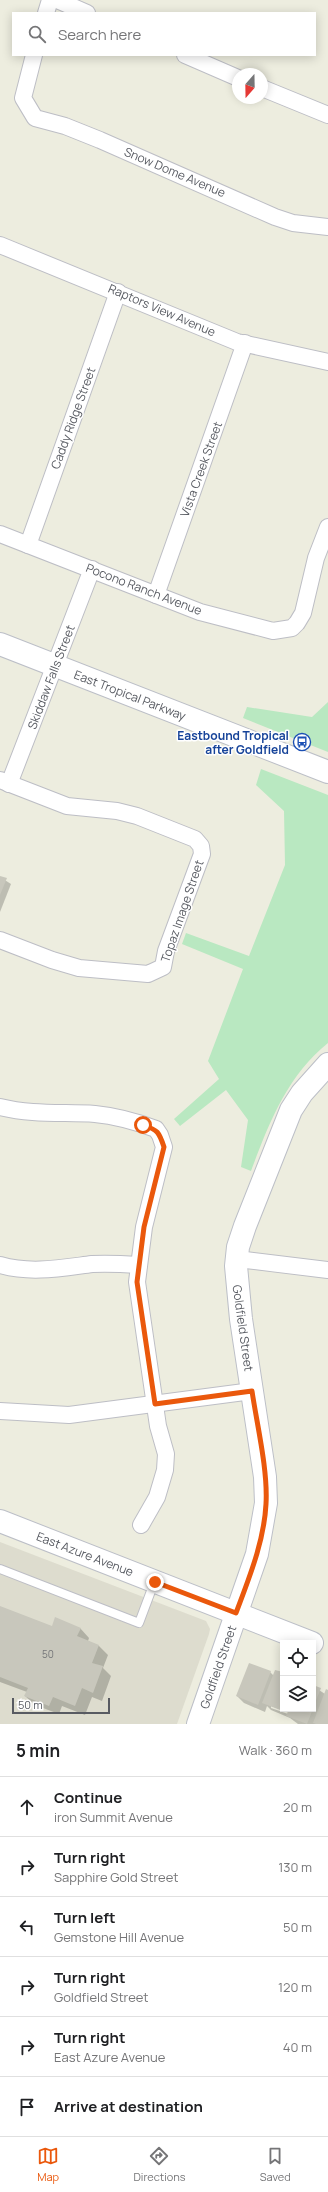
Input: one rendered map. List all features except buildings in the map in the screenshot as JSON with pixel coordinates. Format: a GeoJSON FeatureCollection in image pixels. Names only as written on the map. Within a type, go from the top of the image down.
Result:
{"type":"FeatureCollection","features":[{"type":"Feature","properties":{"kind":"street"},"geometry":{"type":"LineString","coordinates":[[46,12],[50,0]]}},
{"type":"Feature","properties":{"kind":"street"},"geometry":{"type":"LineString","coordinates":[[57,0],[85,12]]}},
{"type":"Feature","properties":{"kind":"street","name":"Snow Dome Avenue"},"geometry":{"type":"LineString","coordinates":[[34,56],[23,98],[27,107],[35,118],[65,126],[100,140],[275,216],[294,223],[328,227]]}},
{"type":"Feature","properties":{"kind":"street"},"geometry":{"type":"LineString","coordinates":[[187,56],[232,75]]}},
{"type":"Feature","properties":{"kind":"street"},"geometry":{"type":"LineString","coordinates":[[268,90],[328,115]]}},
{"type":"Feature","properties":{"kind":"street","name":"Raptors View Avenue"},"geometry":{"type":"LineString","coordinates":[[0,245],[245,343],[328,362]]}},
{"type":"Feature","properties":{"kind":"street","name":"Caddy Ridge Street"},"geometry":{"type":"LineString","coordinates":[[28,545],[118,292]]}},
{"type":"Feature","properties":{"kind":"street","name":"Vista Creek Street"},"geometry":{"type":"LineString","coordinates":[[156,595],[245,343]]}},
{"type":"Feature","properties":{"kind":"street","name":"Pocono Ranch Avenue"},"geometry":{"type":"LineString","coordinates":[[0,534],[200,612],[273,631],[292,628],[303,613],[316,558],[328,527]]}},
{"type":"Feature","properties":{"kind":"street","name":"Skiddaw Falls Street"},"geometry":{"type":"LineString","coordinates":[[5,782],[56,666],[92,569]]}},
{"type":"Feature","properties":{"kind":"street","name":"East Tropical Parkway"},"geometry":{"type":"LineString","coordinates":[[0,644],[328,772]]}},
{"type":"Feature","properties":{"kind":"street","name":"Topaz Image Street"},"geometry":{"type":"LineString","coordinates":[[0,940],[52,960],[79,968],[139,974],[156,972],[163,967],[166,951],[202,854],[201,846],[195,839],[137,816],[117,811],[67,806],[5,782]]}},
{"type":"Feature","properties":{"kind":"street","name":"Goldfield Street"},"geometry":{"type":"LineString","coordinates":[[198,1724],[257,1554],[266,1503],[265,1477],[236,1282],[238,1247],[244,1226],[291,1110],[315,1076],[328,1064]]}},
{"type":"Feature","properties":{"kind":"street"},"geometry":{"type":"LineString","coordinates":[[0,1107],[16,1111],[60,1115],[108,1116],[156,1129],[160,1135],[164,1147],[164,1154],[155,1181],[144,1227],[137,1282],[158,1426],[166,1454],[165,1470],[157,1497],[141,1525]]}},
{"type":"Feature","properties":{"kind":"street"},"geometry":{"type":"LineString","coordinates":[[237,1259],[328,1270]]}},
{"type":"Feature","properties":{"kind":"street"},"geometry":{"type":"LineString","coordinates":[[0,1265],[32,1270],[66,1269],[93,1264],[139,1264]]}},
{"type":"Feature","properties":{"kind":"street"},"geometry":{"type":"LineString","coordinates":[[0,1411],[69,1415],[252,1391]]}},
{"type":"Feature","properties":{"kind":"street","name":"East Azure Avenue"},"geometry":{"type":"LineString","coordinates":[[0,1521],[304,1640]]}},
{"type":"Feature","properties":{"kind":"street","name":"East Azure Avenue"},"geometry":{"type":"LineString","coordinates":[[316,1644],[328,1649]]}},
{"type":"Feature","properties":{"kind":"lane"},"geometry":{"type":"LineString","coordinates":[[0,1569],[139,1623],[155,1582]]}},
{"type":"Feature","properties":{"kind":"shaded area"},"geometry":{"type":"Polygon","coordinates":[[[0,1542],[206,1621],[210,1629],[209,1634],[177,1724],[0,1724],[0,1542]]]}},
{"type":"Feature","properties":{"kind":"green space"},"geometry":{"type":"Polygon","coordinates":[[[328,702],[328,752],[243,718],[247,707],[312,717],[328,702]]]}},
{"type":"Feature","properties":{"kind":"green space"},"geometry":{"type":"Polygon","coordinates":[[[261,769],[328,795],[328,1043],[301,1070],[290,1085],[272,1118],[251,1171],[241,1167],[248,1120],[226,1090],[180,1126],[174,1119],[219,1079],[208,1061],[243,969],[182,944],[186,933],[249,956],[285,865],[284,811],[256,785],[261,769]]]}},
{"type":"Feature","properties":{"kind":"place","name":"Eastbound Tropical after Goldfield"},"geometry":{"type":"Point","coordinates":[302,742]}},
{"type":"Feature","properties":{"kind":"route"},"geometry":{"type":"LineString","coordinates":[[143,1125],[156,1129],[160,1135],[164,1147],[164,1154],[155,1181],[144,1227],[137,1282],[155,1404],[252,1391],[265,1477],[266,1503],[263,1528],[257,1554],[236,1613],[155,1582]]}}]}
